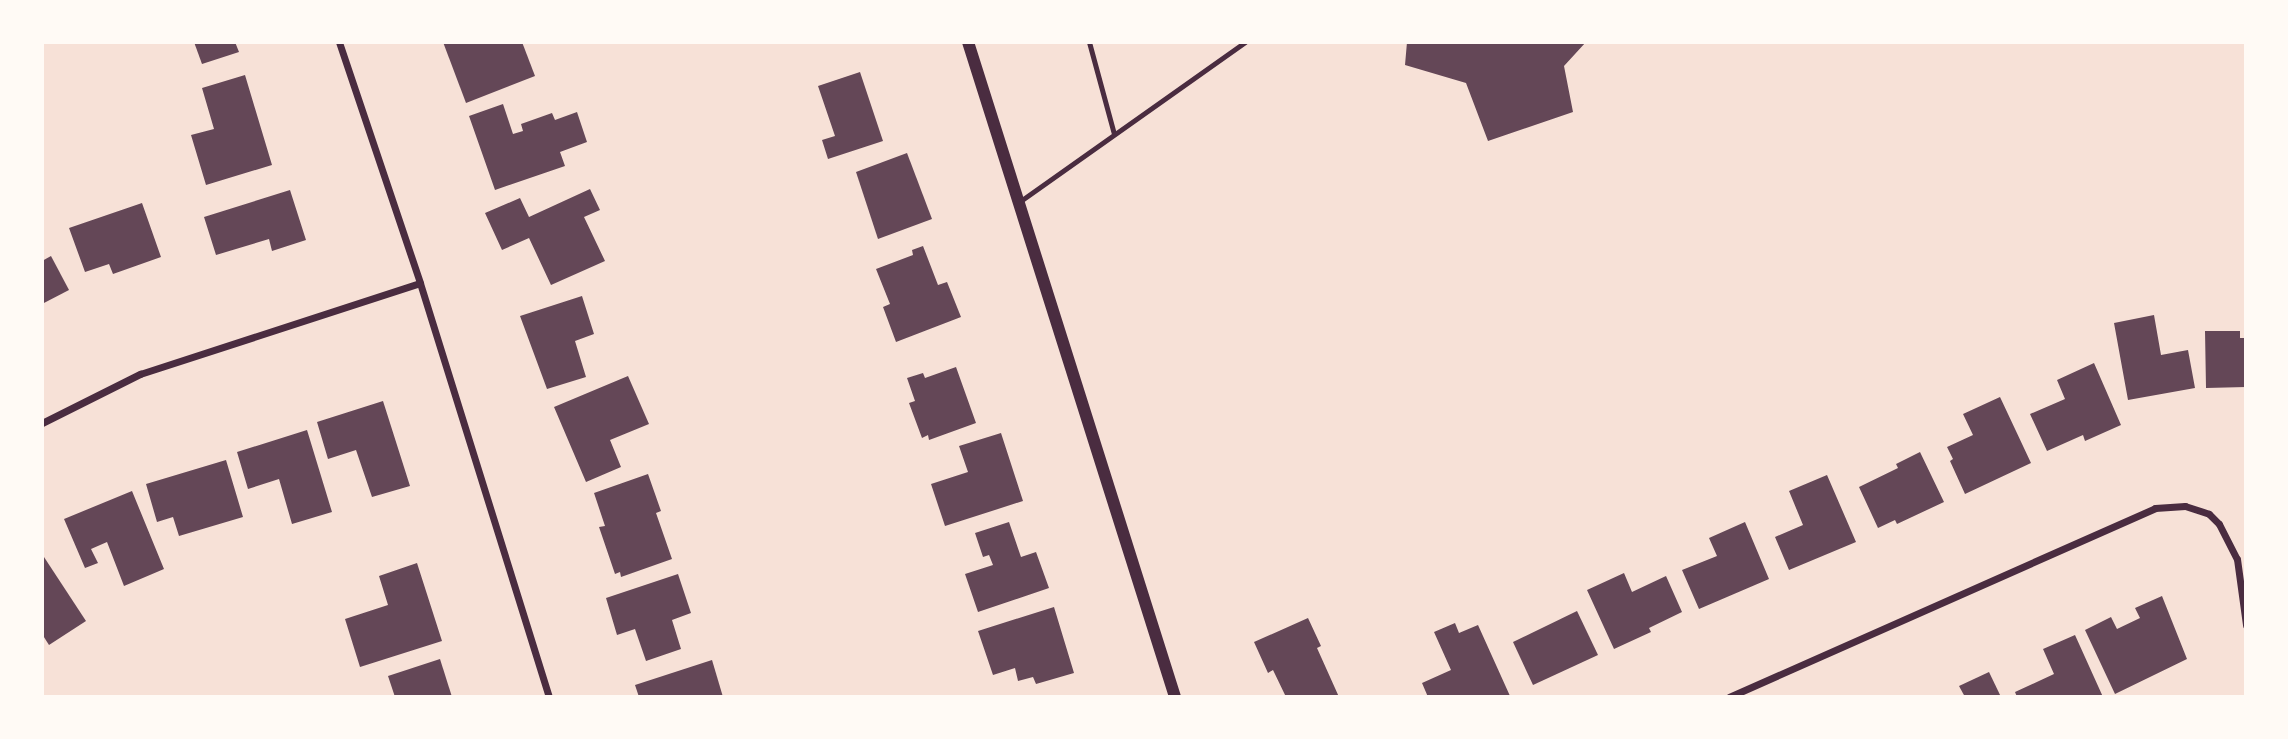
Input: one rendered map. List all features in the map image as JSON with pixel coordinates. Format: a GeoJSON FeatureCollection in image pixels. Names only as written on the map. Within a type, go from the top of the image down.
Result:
{"type":"FeatureCollection","features":[{"type":"Feature","properties":{"kind":"street"},"geometry":{"type":"LineString","coordinates":[[339,42],[420,284],[549,697]]}},
{"type":"Feature","properties":{"kind":"street"},"geometry":{"type":"LineString","coordinates":[[968,42],[1175,697]]}},
{"type":"Feature","properties":{"kind":"street"},"geometry":{"type":"LineString","coordinates":[[42,423],[140,373],[420,284]]}},
{"type":"Feature","properties":{"kind":"street"},"geometry":{"type":"LineString","coordinates":[[1729,697],[2155,508],[2185,506],[2208,514],[2219,524],[2237,559],[2246,625]]}},
{"type":"Feature","properties":{"kind":"lane"},"geometry":{"type":"LineString","coordinates":[[1089,42],[1114,134]]}},
{"type":"Feature","properties":{"kind":"lane"},"geometry":{"type":"LineString","coordinates":[[1019,202],[1245,42]]}},
{"type":"Feature","properties":{"kind":"building"},"geometry":{"type":"Polygon","coordinates":[[[194,42],[235,42],[239,52],[202,64],[194,42]]]}},
{"type":"Feature","properties":{"kind":"building"},"geometry":{"type":"Polygon","coordinates":[[[443,42],[522,42],[535,76],[466,103],[443,42]]]}},
{"type":"Feature","properties":{"kind":"building"},"geometry":{"type":"Polygon","coordinates":[[[1407,42],[1586,42],[1564,66],[1573,112],[1488,141],[1466,83],[1405,65],[1407,42]]]}},
{"type":"Feature","properties":{"kind":"building"},"geometry":{"type":"Polygon","coordinates":[[[860,72],[883,141],[828,159],[822,140],[835,136],[818,86],[860,72]]]}},
{"type":"Feature","properties":{"kind":"building"},"geometry":{"type":"Polygon","coordinates":[[[245,75],[272,165],[206,185],[191,135],[214,129],[202,88],[245,75]]]}},
{"type":"Feature","properties":{"kind":"building"},"geometry":{"type":"Polygon","coordinates":[[[503,104],[513,134],[523,131],[521,124],[552,113],[555,120],[577,112],[587,142],[560,152],[565,166],[495,190],[469,116],[503,104]]]}},
{"type":"Feature","properties":{"kind":"building"},"geometry":{"type":"Polygon","coordinates":[[[907,153],[932,219],[878,239],[856,172],[907,153]]]}},
{"type":"Feature","properties":{"kind":"building"},"geometry":{"type":"Polygon","coordinates":[[[590,189],[600,210],[584,217],[605,261],[551,285],[529,238],[502,250],[485,213],[520,198],[529,217],[590,189]]]}},
{"type":"Feature","properties":{"kind":"building"},"geometry":{"type":"Polygon","coordinates":[[[290,190],[306,240],[272,251],[269,239],[216,255],[204,217],[290,190]]]}},
{"type":"Feature","properties":{"kind":"building"},"geometry":{"type":"Polygon","coordinates":[[[142,203],[161,257],[113,274],[109,264],[85,272],[69,228],[142,203]]]}},
{"type":"Feature","properties":{"kind":"building"},"geometry":{"type":"Polygon","coordinates":[[[923,246],[938,285],[947,282],[961,317],[896,342],[883,307],[890,304],[876,269],[913,255],[912,250],[923,246]]]}},
{"type":"Feature","properties":{"kind":"building"},"geometry":{"type":"Polygon","coordinates":[[[51,256],[69,290],[42,304],[42,261],[51,256]]]}},
{"type":"Feature","properties":{"kind":"building"},"geometry":{"type":"Polygon","coordinates":[[[582,296],[594,334],[575,341],[586,377],[547,389],[520,316],[582,296]]]}},
{"type":"Feature","properties":{"kind":"building"},"geometry":{"type":"Polygon","coordinates":[[[2154,315],[2161,355],[2188,350],[2195,388],[2128,400],[2114,323],[2154,315]]]}},
{"type":"Feature","properties":{"kind":"building"},"geometry":{"type":"Polygon","coordinates":[[[2205,331],[2240,331],[2240,338],[2246,338],[2246,387],[2206,388],[2205,331]]]}},
{"type":"Feature","properties":{"kind":"building"},"geometry":{"type":"Polygon","coordinates":[[[2094,363],[2121,425],[2085,441],[2083,435],[2047,451],[2030,414],[2065,399],[2057,380],[2094,363]]]}},
{"type":"Feature","properties":{"kind":"building"},"geometry":{"type":"Polygon","coordinates":[[[956,367],[976,423],[929,440],[928,435],[922,438],[909,403],[915,401],[907,378],[923,373],[925,378],[956,367]]]}},
{"type":"Feature","properties":{"kind":"building"},"geometry":{"type":"Polygon","coordinates":[[[628,376],[649,424],[610,440],[621,467],[586,482],[554,407],[628,376]]]}},
{"type":"Feature","properties":{"kind":"building"},"geometry":{"type":"Polygon","coordinates":[[[2000,397],[2031,463],[1965,494],[1950,461],[1953,459],[1947,447],[1973,435],[1963,414],[2000,397]]]}},
{"type":"Feature","properties":{"kind":"building"},"geometry":{"type":"Polygon","coordinates":[[[383,401],[410,486],[372,497],[356,450],[328,459],[317,422],[383,401]]]}},
{"type":"Feature","properties":{"kind":"building"},"geometry":{"type":"Polygon","coordinates":[[[307,430],[332,512],[292,524],[279,479],[248,489],[237,452],[307,430]]]}},
{"type":"Feature","properties":{"kind":"building"},"geometry":{"type":"Polygon","coordinates":[[[1001,433],[1023,501],[945,526],[931,484],[968,472],[959,446],[1001,433]]]}},
{"type":"Feature","properties":{"kind":"building"},"geometry":{"type":"Polygon","coordinates":[[[1920,452],[1944,502],[1897,524],[1895,520],[1878,528],[1859,487],[1898,468],[1896,464],[1920,452]]]}},
{"type":"Feature","properties":{"kind":"building"},"geometry":{"type":"Polygon","coordinates":[[[226,460],[243,517],[179,536],[173,517],[157,522],[146,484],[226,460]]]}},
{"type":"Feature","properties":{"kind":"building"},"geometry":{"type":"Polygon","coordinates":[[[648,474],[661,511],[656,513],[672,559],[621,577],[620,572],[615,574],[599,527],[605,526],[594,493],[648,474]]]}},
{"type":"Feature","properties":{"kind":"building"},"geometry":{"type":"Polygon","coordinates":[[[1827,475],[1856,542],[1789,570],[1775,537],[1803,525],[1789,491],[1827,475]]]}},
{"type":"Feature","properties":{"kind":"building"},"geometry":{"type":"Polygon","coordinates":[[[132,491],[164,569],[124,586],[107,542],[91,549],[98,563],[85,568],[64,519],[132,491]]]}},
{"type":"Feature","properties":{"kind":"building"},"geometry":{"type":"Polygon","coordinates":[[[1009,522],[1021,557],[1036,552],[1049,588],[978,612],[965,574],[993,565],[989,555],[983,557],[975,533],[1009,522]]]}},
{"type":"Feature","properties":{"kind":"building"},"geometry":{"type":"Polygon","coordinates":[[[1745,522],[1769,579],[1699,609],[1682,570],[1717,556],[1709,538],[1745,522]]]}},
{"type":"Feature","properties":{"kind":"building"},"geometry":{"type":"Polygon","coordinates":[[[42,554],[86,621],[49,645],[42,634],[42,554]]]}},
{"type":"Feature","properties":{"kind":"building"},"geometry":{"type":"Polygon","coordinates":[[[417,563],[442,641],[360,667],[345,619],[388,605],[379,576],[417,563]]]}},
{"type":"Feature","properties":{"kind":"building"},"geometry":{"type":"Polygon","coordinates":[[[1624,573],[1632,592],[1666,576],[1682,612],[1649,628],[1651,632],[1614,649],[1587,590],[1624,573]]]}},
{"type":"Feature","properties":{"kind":"building"},"geometry":{"type":"Polygon","coordinates":[[[678,574],[691,613],[672,620],[681,649],[646,661],[635,629],[617,635],[606,598],[678,574]]]}},
{"type":"Feature","properties":{"kind":"building"},"geometry":{"type":"Polygon","coordinates":[[[2162,596],[2187,659],[2115,694],[2085,630],[2111,617],[2117,629],[2140,618],[2135,608],[2162,596]]]}},
{"type":"Feature","properties":{"kind":"building"},"geometry":{"type":"Polygon","coordinates":[[[1054,607],[1074,673],[1036,684],[1033,677],[1018,681],[1015,668],[993,675],[978,631],[1054,607]]]}},
{"type":"Feature","properties":{"kind":"building"},"geometry":{"type":"Polygon","coordinates":[[[1577,611],[1598,655],[1533,685],[1513,642],[1577,611]]]}},
{"type":"Feature","properties":{"kind":"building"},"geometry":{"type":"Polygon","coordinates":[[[1308,618],[1321,646],[1317,648],[1339,697],[1286,697],[1273,670],[1268,673],[1254,642],[1308,618]]]}},
{"type":"Feature","properties":{"kind":"building"},"geometry":{"type":"Polygon","coordinates":[[[1455,623],[1459,633],[1478,625],[1510,696],[1428,697],[1422,683],[1451,670],[1434,632],[1455,623]]]}},
{"type":"Feature","properties":{"kind":"building"},"geometry":{"type":"Polygon","coordinates":[[[2075,635],[2103,697],[2017,697],[2015,692],[2054,674],[2043,649],[2075,635]]]}},
{"type":"Feature","properties":{"kind":"building"},"geometry":{"type":"Polygon","coordinates":[[[440,659],[452,697],[395,697],[388,676],[440,659]]]}},
{"type":"Feature","properties":{"kind":"building"},"geometry":{"type":"Polygon","coordinates":[[[712,660],[723,697],[639,697],[635,685],[712,660]]]}},
{"type":"Feature","properties":{"kind":"building"},"geometry":{"type":"Polygon","coordinates":[[[1989,672],[2001,697],[1965,697],[1959,686],[1989,672]]]}}]}
